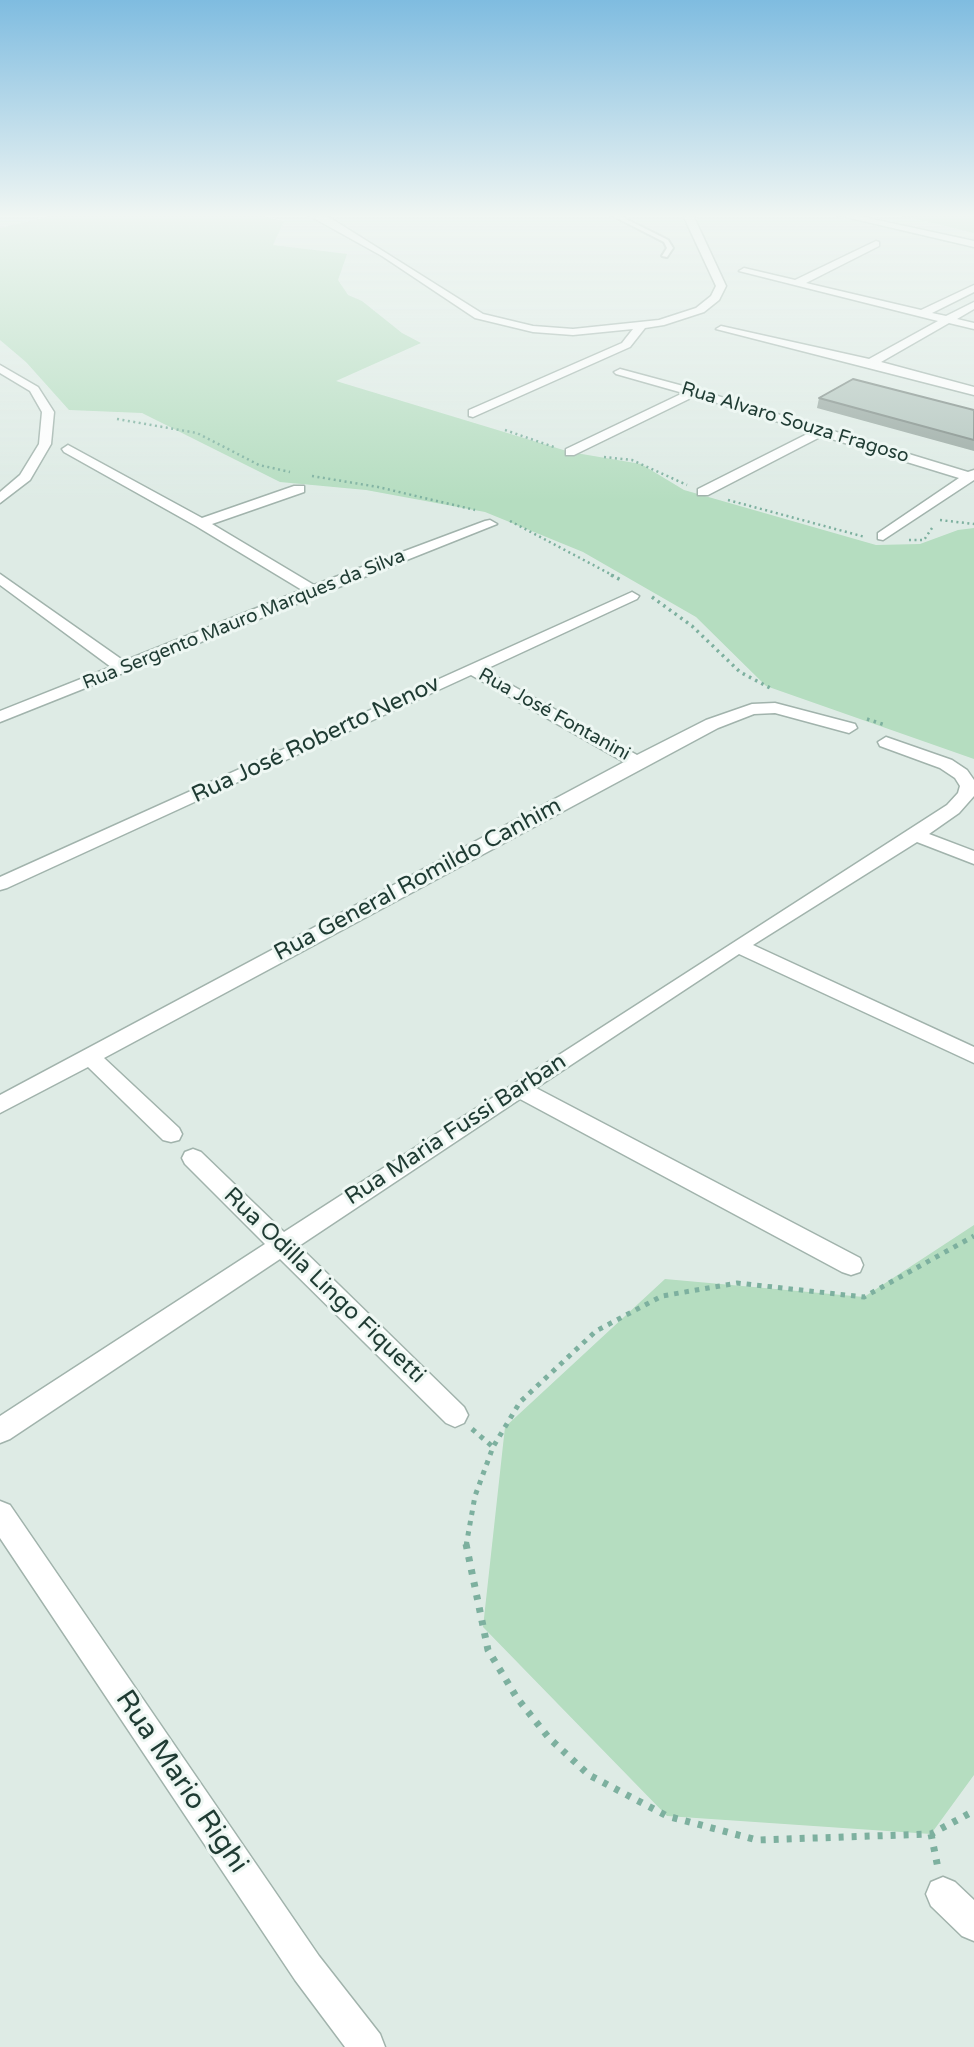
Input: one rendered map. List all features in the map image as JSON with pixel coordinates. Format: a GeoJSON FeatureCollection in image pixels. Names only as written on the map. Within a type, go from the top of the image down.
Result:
{"type":"FeatureCollection","features":[{"type":"Feature","properties":{"kind":"street"},"geometry":{"type":"LineString","coordinates":[[468,311],[503,324],[551,331],[602,331],[640,327],[699,311]]}},
{"type":"Feature","properties":{"kind":"street"},"geometry":{"type":"LineString","coordinates":[[914,311],[974,326]]}},
{"type":"Feature","properties":{"kind":"street"},"geometry":{"type":"LineString","coordinates":[[924,313],[929,311]]}},
{"type":"Feature","properties":{"kind":"street"},"geometry":{"type":"LineString","coordinates":[[871,363],[965,311]]}},
{"type":"Feature","properties":{"kind":"street"},"geometry":{"type":"LineString","coordinates":[[473,413],[626,345],[640,327]]}},
{"type":"Feature","properties":{"kind":"street"},"geometry":{"type":"LineString","coordinates":[[721,329],[871,363],[974,391]]}},
{"type":"Feature","properties":{"kind":"street"},"geometry":{"type":"LineString","coordinates":[[0,368],[34,389],[48,412],[45,444],[24,477],[0,499]]}},
{"type":"Feature","properties":{"kind":"street","name":"Rua Alvaro Souza Fragoso"},"geometry":{"type":"LineString","coordinates":[[620,372],[972,476]]}},
{"type":"Feature","properties":{"kind":"street"},"geometry":{"type":"LineString","coordinates":[[570,452],[694,392]]}},
{"type":"Feature","properties":{"kind":"street"},"geometry":{"type":"LineString","coordinates":[[703,492],[822,431]]}},
{"type":"Feature","properties":{"kind":"street"},"geometry":{"type":"LineString","coordinates":[[68,449],[201,523],[313,591]]}},
{"type":"Feature","properties":{"kind":"street"},"geometry":{"type":"LineString","coordinates":[[883,536],[972,476]]}},
{"type":"Feature","properties":{"kind":"street"},"geometry":{"type":"LineString","coordinates":[[201,523],[299,489]]}},
{"type":"Feature","properties":{"kind":"street","name":"Rua Sergento Mauro Marques da Silva"},"geometry":{"type":"LineString","coordinates":[[0,717],[491,518]]}},
{"type":"Feature","properties":{"kind":"street"},"geometry":{"type":"LineString","coordinates":[[0,578],[122,667]]}},
{"type":"Feature","properties":{"kind":"street","name":"Rua José Roberto Nenov"},"geometry":{"type":"LineString","coordinates":[[0,884],[471,669],[635,591]]}},
{"type":"Feature","properties":{"kind":"street","name":"Rua José Fontanini"},"geometry":{"type":"LineString","coordinates":[[471,669],[637,762]]}},
{"type":"Feature","properties":{"kind":"street","name":"Rua General Romildo Canhim"},"geometry":{"type":"LineString","coordinates":[[0,1105],[712,724],[752,709],[775,708],[849,727]]}},
{"type":"Feature","properties":{"kind":"street"},"geometry":{"type":"LineString","coordinates":[[889,735],[946,764],[961,774],[969,786],[966,795],[953,809],[915,835]]}},
{"type":"Feature","properties":{"kind":"street"},"geometry":{"type":"LineString","coordinates":[[915,835],[974,858]]}},
{"type":"Feature","properties":{"kind":"street","name":"Rua Maria Fussi Barban"},"geometry":{"type":"LineString","coordinates":[[0,1431],[738,946],[915,835]]}},
{"type":"Feature","properties":{"kind":"street"},"geometry":{"type":"LineString","coordinates":[[738,946],[974,1056]]}},
{"type":"Feature","properties":{"kind":"street"},"geometry":{"type":"LineString","coordinates":[[91,1058],[172,1134]]}},
{"type":"Feature","properties":{"kind":"street"},"geometry":{"type":"LineString","coordinates":[[519,1089],[851,1265]]}},
{"type":"Feature","properties":{"kind":"street","name":"Rua Odilla Lingo Fiquetti"},"geometry":{"type":"LineString","coordinates":[[193,1157],[455,1415]]}},
{"type":"Feature","properties":{"kind":"street","name":"Rua Mario Righi"},"geometry":{"type":"LineString","coordinates":[[0,1514],[307,1968],[367,2047]]}},
{"type":"Feature","properties":{"kind":"street"},"geometry":{"type":"LineString","coordinates":[[943,1894],[974,1924]]}},
{"type":"Feature","properties":{"kind":"path"},"geometry":{"type":"LineString","coordinates":[[117,419],[197,433],[259,465],[378,487],[524,526],[676,612],[740,672],[777,691]]}},
{"type":"Feature","properties":{"kind":"path"},"geometry":{"type":"LineString","coordinates":[[867,719],[889,735]]}},
{"type":"Feature","properties":{"kind":"path"},"geometry":{"type":"LineString","coordinates":[[974,1236],[864,1297],[737,1283],[662,1296],[596,1331],[554,1368],[515,1410],[493,1447],[475,1496],[465,1549],[488,1650],[517,1698],[541,1728],[589,1775],[667,1816],[757,1839],[931,1834],[974,1811]]}},
{"type":"Feature","properties":{"kind":"green space"},"geometry":{"type":"Polygon","coordinates":[[[0,311],[374,311],[402,333],[421,343],[336,381],[570,452],[641,464],[684,490],[876,545],[920,544],[958,530],[974,528],[974,759],[766,686],[696,617],[583,552],[485,512],[366,490],[280,482],[142,413],[69,410],[26,362],[0,340],[0,311]]]}},
{"type":"Feature","properties":{"kind":"green space"},"geometry":{"type":"Polygon","coordinates":[[[974,1225],[974,1775],[931,1834],[667,1816],[483,1627],[505,1427],[665,1279],[864,1297],[974,1225]]]}},
{"type":"Feature","properties":{"kind":"building"},"geometry":{"type":"Polygon","coordinates":[[[853,379],[974,410],[974,440],[819,398],[853,379]]]}}]}
